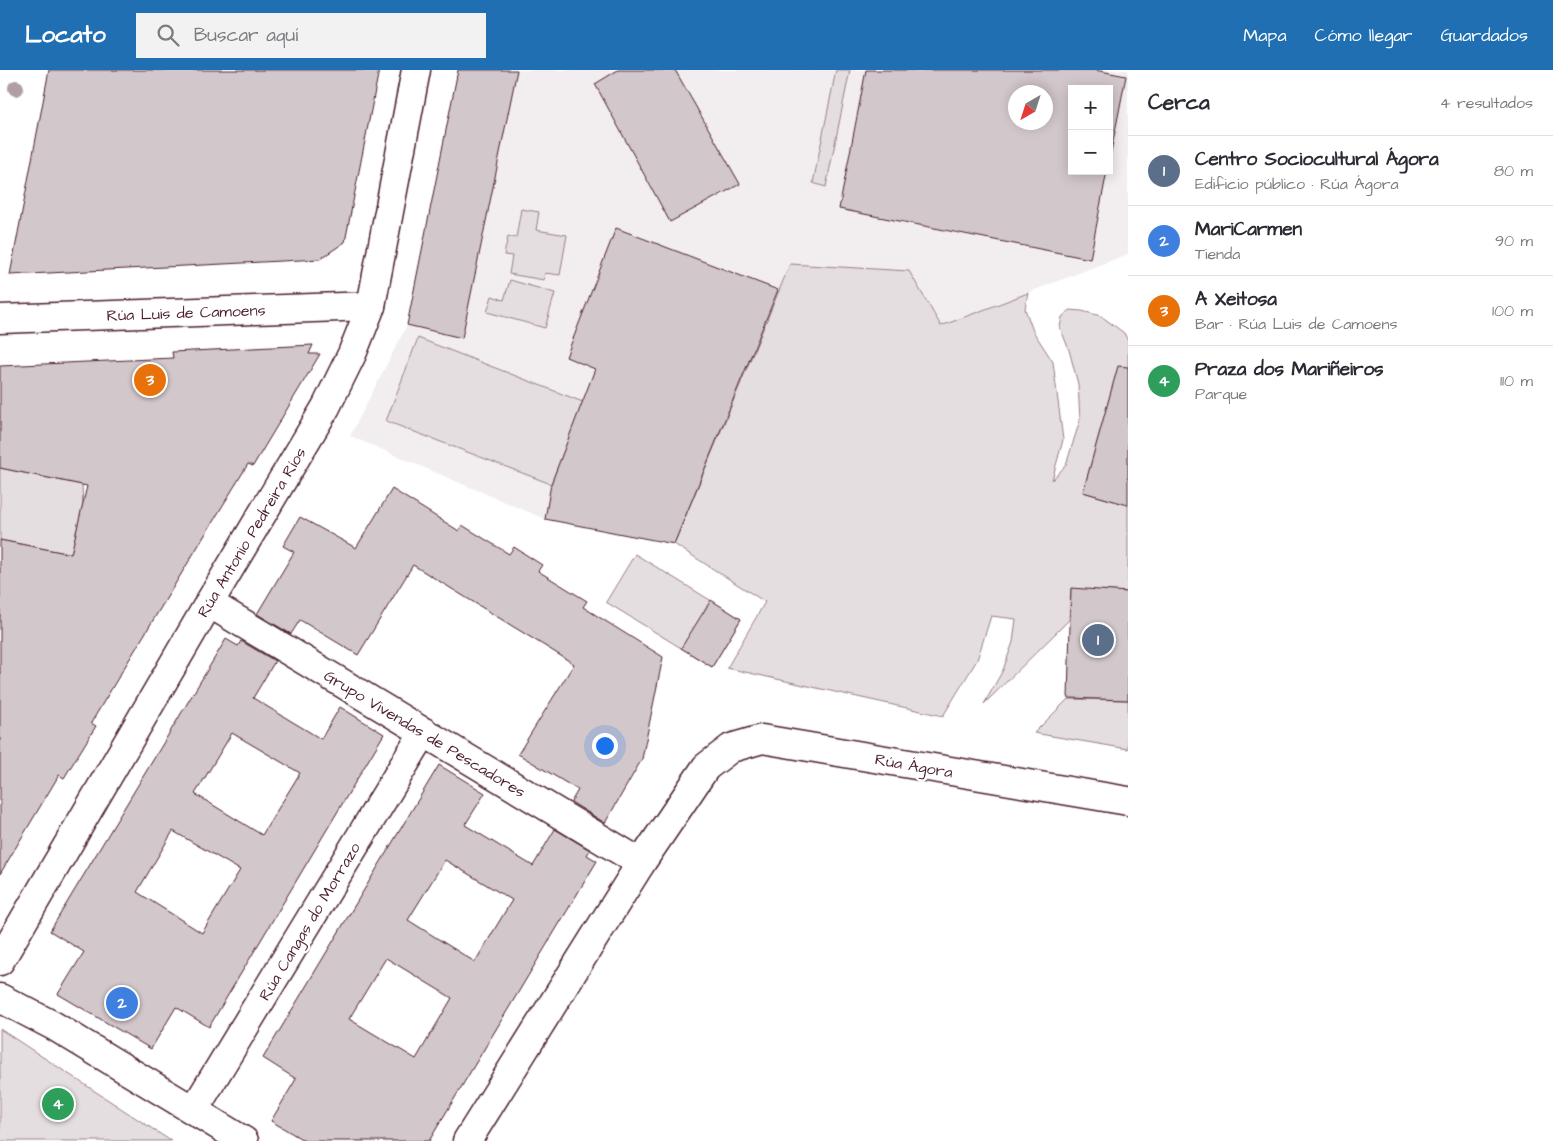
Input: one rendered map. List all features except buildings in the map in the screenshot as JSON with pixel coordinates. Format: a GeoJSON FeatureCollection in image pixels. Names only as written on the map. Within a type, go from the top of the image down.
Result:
{"type":"FeatureCollection","features":[{"type":"Feature","properties":{"kind":"street","name":"Rúa Antonio Pedreira Ríos"},"geometry":{"type":"LineString","coordinates":[[0,961],[208,603],[326,407],[352,354],[371,306],[416,70]]}},
{"type":"Feature","properties":{"kind":"street","name":"Rúa Luis de Camoens"},"geometry":{"type":"LineString","coordinates":[[0,319],[371,306]]}},
{"type":"Feature","properties":{"kind":"street","name":"Grupo Vivendas de Pescadores"},"geometry":{"type":"LineString","coordinates":[[208,603],[641,863]]}},
{"type":"Feature","properties":{"kind":"street","name":"Rúa Cangas do Morrazo"},"geometry":{"type":"LineString","coordinates":[[194,1110],[424,732]]}},
{"type":"Feature","properties":{"kind":"street","name":"Rúa Ágora"},"geometry":{"type":"LineString","coordinates":[[641,863],[706,767],[731,748],[762,739],[1128,801]]}},
{"type":"Feature","properties":{"kind":"street"},"geometry":{"type":"LineString","coordinates":[[467,1141],[641,863]]}},
{"type":"Feature","properties":{"kind":"street"},"geometry":{"type":"LineString","coordinates":[[0,998],[54,1026],[244,1141]]}},
{"type":"Feature","properties":{"kind":"shaded area"},"geometry":{"type":"Polygon","coordinates":[[[458,70],[1128,70],[1128,254],[941,326],[909,271],[778,290],[674,544],[545,519],[350,436],[407,325],[458,70]]]}},
{"type":"Feature","properties":{"kind":"shaded area"},"geometry":{"type":"Polygon","coordinates":[[[836,70],[850,70],[826,187],[813,183],[836,70]]]}},
{"type":"Feature","properties":{"kind":"shaded area"},"geometry":{"type":"Polygon","coordinates":[[[521,209],[539,212],[536,230],[567,235],[560,275],[545,273],[544,280],[509,274],[512,256],[504,255],[508,236],[516,238],[521,209]]]}},
{"type":"Feature","properties":{"kind":"shaded area"},"geometry":{"type":"Polygon","coordinates":[[[790,264],[909,271],[941,326],[1028,293],[1025,309],[1033,331],[1053,362],[1063,440],[1052,480],[1066,465],[1080,420],[1078,384],[1069,350],[1060,327],[1062,317],[1070,310],[1101,316],[1124,333],[1128,341],[1128,373],[1117,371],[1083,492],[1128,505],[1128,592],[1071,589],[1069,620],[984,704],[1003,670],[1013,642],[1016,619],[991,616],[977,660],[943,716],[727,668],[765,602],[674,544],[790,264]]]}},
{"type":"Feature","properties":{"kind":"shaded area"},"geometry":{"type":"Polygon","coordinates":[[[510,280],[555,293],[545,328],[487,312],[492,296],[504,300],[510,280]]]}},
{"type":"Feature","properties":{"kind":"shaded area"},"geometry":{"type":"Polygon","coordinates":[[[418,338],[583,402],[551,484],[386,421],[418,338]]]}},
{"type":"Feature","properties":{"kind":"shaded area"},"geometry":{"type":"Polygon","coordinates":[[[0,468],[82,485],[83,504],[71,554],[0,540],[0,468]]]}},
{"type":"Feature","properties":{"kind":"shaded area"},"geometry":{"type":"Polygon","coordinates":[[[635,554],[741,619],[712,667],[606,602],[635,554]]]}},
{"type":"Feature","properties":{"kind":"shaded area"},"geometry":{"type":"Polygon","coordinates":[[[1068,699],[1128,700],[1128,749],[1034,733],[1068,699]]]}},
{"type":"Feature","properties":{"kind":"shaded area"},"geometry":{"type":"Polygon","coordinates":[[[0,1029],[171,1141],[0,1141],[0,1029]]]}},
{"type":"Feature","properties":{"kind":"place","name":"A Xeitosa"},"geometry":{"type":"Point","coordinates":[150,380]}},
{"type":"Feature","properties":{"kind":"place","name":"Centro Sociocultural Ágora"},"geometry":{"type":"Point","coordinates":[1098,640]}},
{"type":"Feature","properties":{"kind":"place","name":"MariCarmen"},"geometry":{"type":"Point","coordinates":[122,1003]}},
{"type":"Feature","properties":{"kind":"place","name":"Praza dos Mariñeiros"},"geometry":{"type":"Point","coordinates":[58,1104]}}]}
